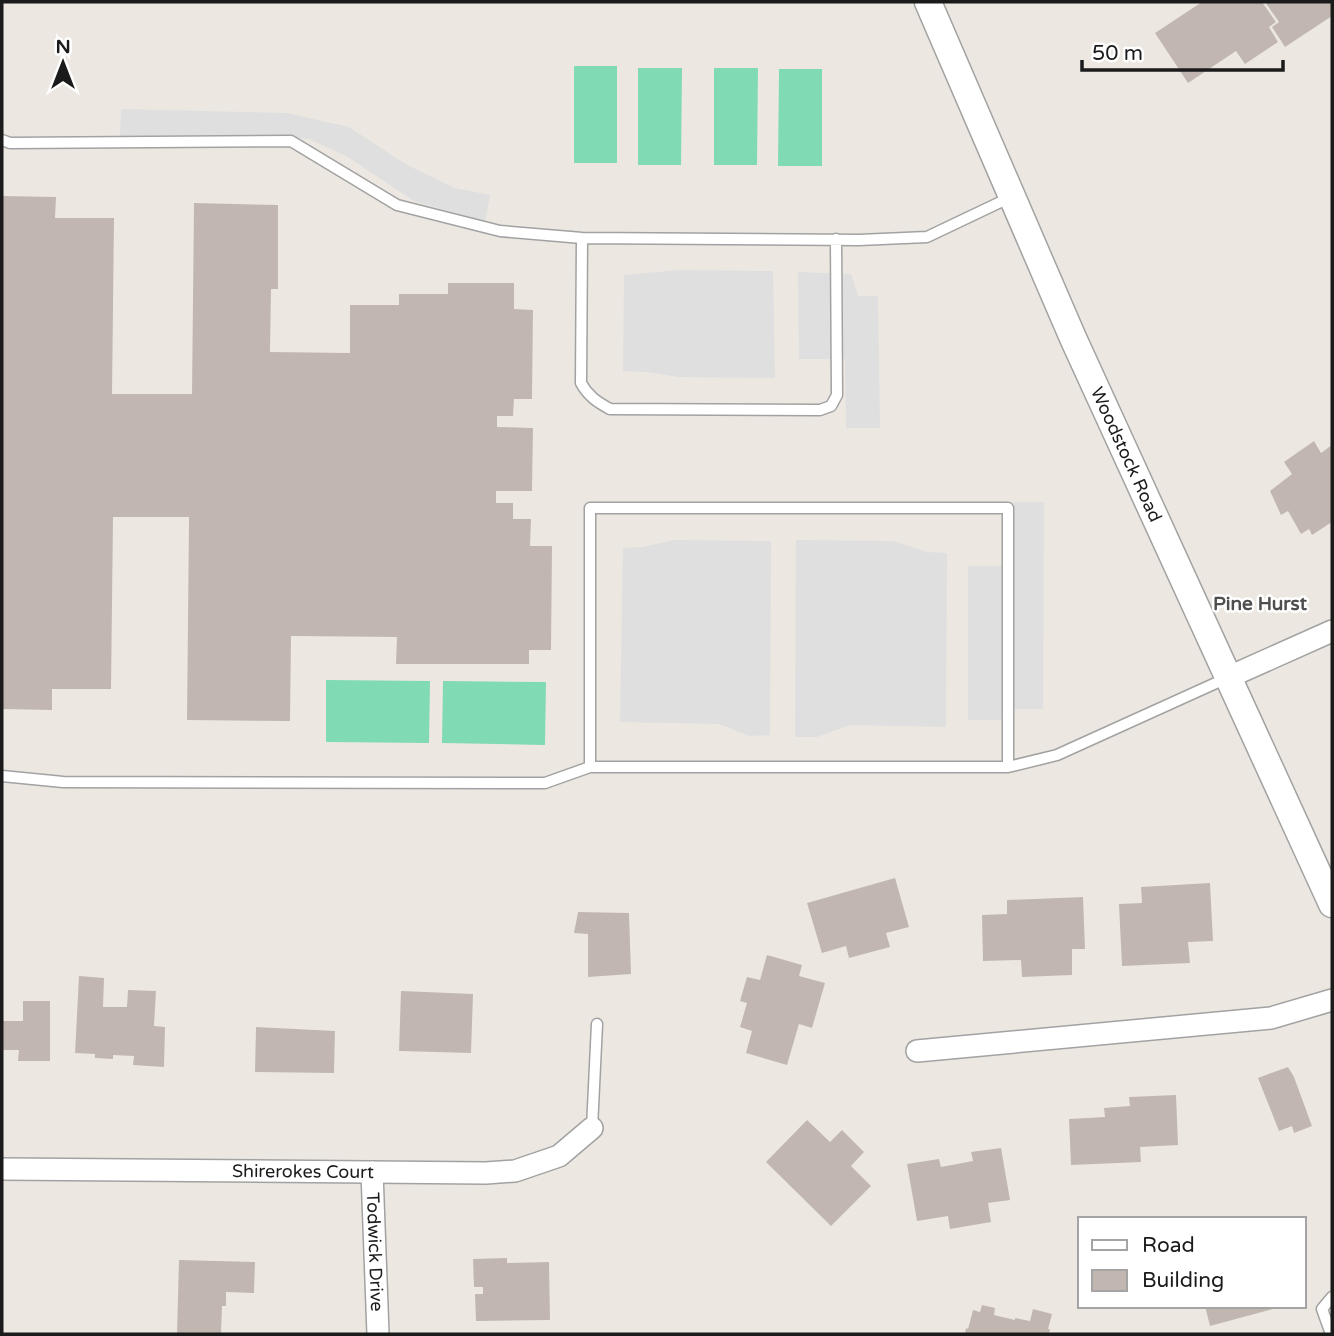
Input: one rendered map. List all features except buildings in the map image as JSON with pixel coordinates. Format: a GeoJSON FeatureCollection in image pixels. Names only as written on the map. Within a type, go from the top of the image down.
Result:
{"type":"FeatureCollection","features":[{"type":"Feature","properties":{"kind":"street","name":"Woodstock Road"},"geometry":{"type":"LineString","coordinates":[[931,3],[1073,338],[1332,904]]}},
{"type":"Feature","properties":{"kind":"street"},"geometry":{"type":"LineString","coordinates":[[1228,677],[1332,631]]}},
{"type":"Feature","properties":{"kind":"street"},"geometry":{"type":"LineString","coordinates":[[917,1051],[1271,1018],[1332,1000]]}},
{"type":"Feature","properties":{"kind":"street","name":"Shirerokes Court"},"geometry":{"type":"LineString","coordinates":[[2,1170],[515,1171],[559,1156],[592,1128]]}},
{"type":"Feature","properties":{"kind":"street","name":"Todwick Drive"},"geometry":{"type":"LineString","coordinates":[[372,1172],[378,1334]]}},
{"type":"Feature","properties":{"kind":"lane"},"geometry":{"type":"LineString","coordinates":[[2,140],[10,143],[291,141],[397,205],[500,231],[582,238],[859,240],[928,237],[1011,197]]}},
{"type":"Feature","properties":{"kind":"lane"},"geometry":{"type":"LineString","coordinates":[[582,238],[581,383],[596,401],[610,409],[808,410],[831,406],[837,395],[836,239]]}},
{"type":"Feature","properties":{"kind":"lane"},"geometry":{"type":"LineString","coordinates":[[590,768],[590,508],[1008,508],[1008,767]]}},
{"type":"Feature","properties":{"kind":"lane"},"geometry":{"type":"LineString","coordinates":[[2,776],[63,782],[545,783],[590,768],[1008,767],[1057,755],[1228,677]]}},
{"type":"Feature","properties":{"kind":"lane"},"geometry":{"type":"LineString","coordinates":[[592,1128],[597,1024]]}},
{"type":"Feature","properties":{"kind":"lane"},"geometry":{"type":"LineString","coordinates":[[1331,1334],[1322,1309],[1332,1297]]}},
{"type":"Feature","properties":{"kind":"green space"},"geometry":{"type":"Polygon","coordinates":[[[574,66],[617,66],[617,163],[574,163],[574,66]]]}},
{"type":"Feature","properties":{"kind":"green space"},"geometry":{"type":"Polygon","coordinates":[[[638,68],[682,68],[681,165],[638,165],[638,68]]]}},
{"type":"Feature","properties":{"kind":"green space"},"geometry":{"type":"Polygon","coordinates":[[[714,68],[758,68],[757,165],[714,165],[714,68]]]}},
{"type":"Feature","properties":{"kind":"green space"},"geometry":{"type":"Polygon","coordinates":[[[779,69],[822,69],[822,166],[778,166],[779,69]]]}},
{"type":"Feature","properties":{"kind":"green space"},"geometry":{"type":"Polygon","coordinates":[[[326,680],[430,681],[429,743],[326,742],[326,680]]]}},
{"type":"Feature","properties":{"kind":"green space"},"geometry":{"type":"Polygon","coordinates":[[[443,681],[546,682],[545,745],[442,743],[443,681]]]}},
{"type":"Feature","properties":{"kind":"shaded area"},"geometry":{"type":"Polygon","coordinates":[[[121,109],[287,113],[349,127],[407,165],[455,188],[490,195],[485,222],[414,201],[348,157],[309,139],[261,135],[120,136],[121,109]]]}},
{"type":"Feature","properties":{"kind":"shaded area"},"geometry":{"type":"Polygon","coordinates":[[[680,270],[773,271],[775,378],[679,377],[623,371],[624,275],[680,270]]]}},
{"type":"Feature","properties":{"kind":"shaded area"},"geometry":{"type":"Polygon","coordinates":[[[798,272],[851,274],[858,296],[878,296],[880,428],[846,428],[845,359],[799,359],[798,272]]]}},
{"type":"Feature","properties":{"kind":"shaded area"},"geometry":{"type":"Polygon","coordinates":[[[1014,502],[1044,502],[1043,709],[1002,709],[1001,720],[968,720],[968,566],[1014,566],[1014,502]]]}},
{"type":"Feature","properties":{"kind":"shaded area"},"geometry":{"type":"Polygon","coordinates":[[[674,540],[771,541],[770,735],[749,736],[719,724],[620,722],[623,548],[643,547],[674,540]]]}},
{"type":"Feature","properties":{"kind":"shaded area"},"geometry":{"type":"Polygon","coordinates":[[[796,540],[893,541],[927,552],[947,553],[946,727],[850,725],[817,737],[795,737],[796,540]]]}},
{"type":"Feature","properties":{"kind":"district","name":"Pine Hurst"},"geometry":{"type":"Point","coordinates":[1260,603]}}]}
